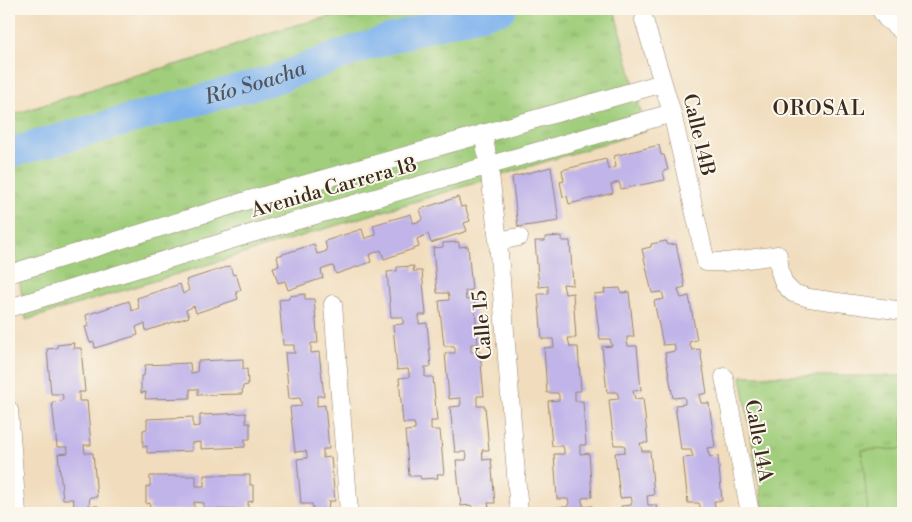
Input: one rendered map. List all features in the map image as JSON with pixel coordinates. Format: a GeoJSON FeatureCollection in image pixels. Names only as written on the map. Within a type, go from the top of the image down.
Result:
{"type":"FeatureCollection","features":[{"type":"Feature","properties":{"kind":"street"},"geometry":{"type":"LineString","coordinates":[[880,9],[887,19],[903,32]]}},
{"type":"Feature","properties":{"kind":"street","name":"Calle 14B"},"geometry":{"type":"LineString","coordinates":[[644,20],[672,113],[706,262],[726,262],[778,255],[784,284],[793,293],[809,298],[903,311]]}},
{"type":"Feature","properties":{"kind":"street","name":"Avenida Carrera 18"},"geometry":{"type":"LineString","coordinates":[[9,274],[249,200],[663,83]]}},
{"type":"Feature","properties":{"kind":"street","name":"Avenida Carrera 18"},"geometry":{"type":"LineString","coordinates":[[9,308],[253,233],[672,113]]}},
{"type":"Feature","properties":{"kind":"street","name":"Calle 15"},"geometry":{"type":"LineString","coordinates":[[483,133],[498,241],[519,513]]}},
{"type":"Feature","properties":{"kind":"street"},"geometry":{"type":"LineString","coordinates":[[498,241],[520,237]]}},
{"type":"Feature","properties":{"kind":"street"},"geometry":{"type":"LineString","coordinates":[[333,304],[349,513]]}},
{"type":"Feature","properties":{"kind":"street","name":"Calle 14A"},"geometry":{"type":"LineString","coordinates":[[724,377],[750,513]]}},
{"type":"Feature","properties":{"kind":"street"},"geometry":{"type":"LineString","coordinates":[[9,410],[17,513]]}},
{"type":"Feature","properties":{"kind":"green space"},"geometry":{"type":"Polygon","coordinates":[[[359,9],[614,9],[646,131],[26,320],[9,218],[9,116],[133,76],[204,57],[277,30],[359,9]]]}},
{"type":"Feature","properties":{"kind":"green space"},"geometry":{"type":"Polygon","coordinates":[[[741,376],[903,376],[903,513],[764,513],[741,376]]]}},
{"type":"Feature","properties":{"kind":"green space"},"geometry":{"type":"Polygon","coordinates":[[[903,449],[903,513],[868,513],[862,450],[903,449]]]}},
{"type":"Feature","properties":{"kind":"building"},"geometry":{"type":"Polygon","coordinates":[[[659,145],[661,155],[664,155],[668,170],[663,171],[665,180],[621,189],[619,182],[615,183],[611,185],[613,193],[569,204],[567,196],[563,197],[560,182],[564,181],[562,170],[606,159],[608,169],[613,168],[616,167],[614,156],[659,145]]]}},
{"type":"Feature","properties":{"kind":"building"},"geometry":{"type":"Polygon","coordinates":[[[551,167],[559,221],[518,227],[512,177],[551,167]]]}},
{"type":"Feature","properties":{"kind":"building"},"geometry":{"type":"Polygon","coordinates":[[[458,197],[461,207],[465,206],[470,221],[464,223],[467,231],[431,243],[428,234],[417,239],[419,247],[384,259],[381,250],[369,255],[371,262],[336,274],[333,266],[326,268],[321,270],[323,278],[288,290],[285,281],[278,283],[273,267],[279,266],[277,256],[314,244],[317,254],[321,253],[327,251],[325,241],[362,229],[365,239],[376,235],[373,225],[411,214],[413,223],[418,222],[423,219],[420,209],[458,197]]]}},
{"type":"Feature","properties":{"kind":"building"},"geometry":{"type":"Polygon","coordinates":[[[562,236],[562,241],[570,241],[573,285],[563,284],[565,294],[573,293],[576,338],[568,338],[570,347],[578,347],[581,391],[575,391],[575,401],[583,401],[586,445],[580,445],[580,454],[589,453],[592,497],[582,498],[582,502],[584,507],[592,506],[593,513],[558,513],[557,507],[567,507],[569,503],[568,499],[557,499],[554,454],[564,454],[564,450],[563,446],[552,446],[548,401],[559,400],[559,396],[558,393],[547,393],[544,348],[554,347],[553,339],[542,339],[538,294],[548,294],[548,286],[539,287],[535,241],[545,241],[545,237],[562,236]]]}},
{"type":"Feature","properties":{"kind":"building"},"geometry":{"type":"Polygon","coordinates":[[[666,241],[668,245],[676,244],[685,287],[678,289],[681,298],[689,296],[697,340],[689,342],[692,350],[700,349],[707,393],[699,395],[701,403],[709,403],[715,447],[707,448],[710,457],[718,456],[722,501],[714,501],[717,510],[725,509],[726,513],[691,513],[691,511],[701,510],[699,503],[688,503],[683,458],[693,457],[691,450],[681,450],[675,405],[685,404],[685,400],[684,397],[673,398],[665,353],[675,351],[675,348],[674,344],[663,345],[654,301],[664,299],[662,292],[652,293],[642,249],[651,247],[651,244],[666,241]]]}},
{"type":"Feature","properties":{"kind":"building"},"geometry":{"type":"Polygon","coordinates":[[[459,242],[459,247],[468,246],[472,290],[465,291],[466,300],[474,299],[478,344],[471,344],[471,352],[480,352],[484,396],[477,396],[477,406],[485,406],[489,450],[482,450],[483,460],[491,459],[495,503],[488,503],[489,507],[473,509],[471,505],[461,506],[456,460],[466,460],[467,455],[465,452],[455,452],[450,407],[460,406],[461,402],[460,398],[449,399],[445,353],[455,353],[455,349],[454,346],[444,346],[439,301],[449,300],[449,296],[448,293],[437,293],[433,248],[443,247],[443,243],[459,242]]]}},
{"type":"Feature","properties":{"kind":"building"},"geometry":{"type":"Polygon","coordinates":[[[230,266],[233,275],[236,274],[241,290],[236,291],[238,299],[196,313],[194,306],[186,310],[189,317],[146,331],[145,324],[140,325],[136,327],[138,335],[95,348],[94,342],[90,343],[85,327],[88,326],[86,315],[129,301],[132,311],[139,308],[137,298],[180,284],[183,294],[189,290],[186,280],[230,266]]]}},
{"type":"Feature","properties":{"kind":"building"},"geometry":{"type":"Polygon","coordinates":[[[414,266],[413,271],[422,271],[426,315],[419,315],[419,324],[427,323],[431,367],[425,367],[425,377],[433,377],[437,421],[431,421],[431,430],[440,430],[444,474],[437,474],[438,478],[421,479],[420,476],[409,476],[405,431],[415,430],[415,426],[414,423],[403,423],[399,378],[409,377],[409,373],[408,369],[397,370],[393,325],[403,324],[403,320],[402,317],[391,317],[387,272],[397,271],[397,267],[414,266]]]}},
{"type":"Feature","properties":{"kind":"building"},"geometry":{"type":"Polygon","coordinates":[[[620,288],[621,293],[629,292],[634,337],[627,337],[627,341],[628,346],[637,346],[641,390],[633,391],[635,399],[643,398],[648,443],[640,443],[642,451],[650,451],[654,495],[647,496],[648,505],[656,505],[657,513],[622,513],[621,506],[631,505],[632,501],[631,497],[620,498],[615,453],[625,452],[625,448],[624,445],[614,445],[609,400],[619,399],[617,392],[607,392],[602,347],[612,346],[610,339],[600,339],[594,294],[605,293],[604,289],[620,288]]]}},
{"type":"Feature","properties":{"kind":"building"},"geometry":{"type":"Polygon","coordinates":[[[305,294],[305,299],[314,299],[318,343],[311,343],[311,353],[319,352],[324,396],[317,396],[317,406],[325,405],[329,449],[323,449],[323,458],[331,457],[335,501],[329,501],[328,511],[337,510],[337,513],[302,513],[302,511],[312,511],[313,507],[312,504],[301,504],[297,459],[307,458],[307,455],[306,451],[295,452],[290,407],[301,406],[301,402],[300,398],[289,399],[285,353],[295,353],[294,345],[283,345],[279,300],[289,299],[289,296],[305,294]]]}},
{"type":"Feature","properties":{"kind":"building"},"geometry":{"type":"Polygon","coordinates":[[[74,343],[73,348],[81,348],[85,392],[79,392],[79,401],[87,401],[91,445],[84,445],[85,453],[93,453],[97,497],[90,497],[89,506],[98,506],[99,513],[64,513],[63,507],[73,507],[74,503],[73,499],[63,499],[58,454],[68,453],[68,451],[67,447],[57,447],[52,402],[62,401],[63,397],[62,394],[51,394],[47,349],[57,348],[57,345],[74,343]]]}},
{"type":"Feature","properties":{"kind":"building"},"geometry":{"type":"Polygon","coordinates":[[[243,359],[243,369],[247,369],[248,385],[243,386],[242,394],[198,395],[198,389],[190,389],[190,398],[145,399],[146,392],[141,393],[141,376],[144,376],[145,365],[190,363],[191,373],[197,372],[198,361],[243,359]]]}},
{"type":"Feature","properties":{"kind":"building"},"geometry":{"type":"Polygon","coordinates":[[[246,413],[246,423],[250,423],[250,439],[245,439],[245,447],[201,449],[201,442],[192,443],[192,451],[147,453],[147,446],[143,447],[143,430],[147,429],[147,419],[193,417],[193,427],[200,426],[200,415],[246,413]]]}},
{"type":"Feature","properties":{"kind":"building"},"geometry":{"type":"Polygon","coordinates":[[[204,475],[250,475],[250,485],[253,485],[253,501],[248,502],[248,510],[203,509],[204,503],[194,502],[194,510],[149,510],[150,503],[146,504],[146,487],[150,486],[150,476],[196,476],[196,486],[204,486],[204,475]]]}},
{"type":"Feature","properties":{"kind":"waterway","name":"Río Soacha"},"geometry":{"type":"LineString","coordinates":[[9,153],[275,79],[354,50],[428,27],[502,9]]}},
{"type":"Feature","properties":{"kind":"district","name":"OROSAL"},"geometry":{"type":"Point","coordinates":[819,109]}}]}
